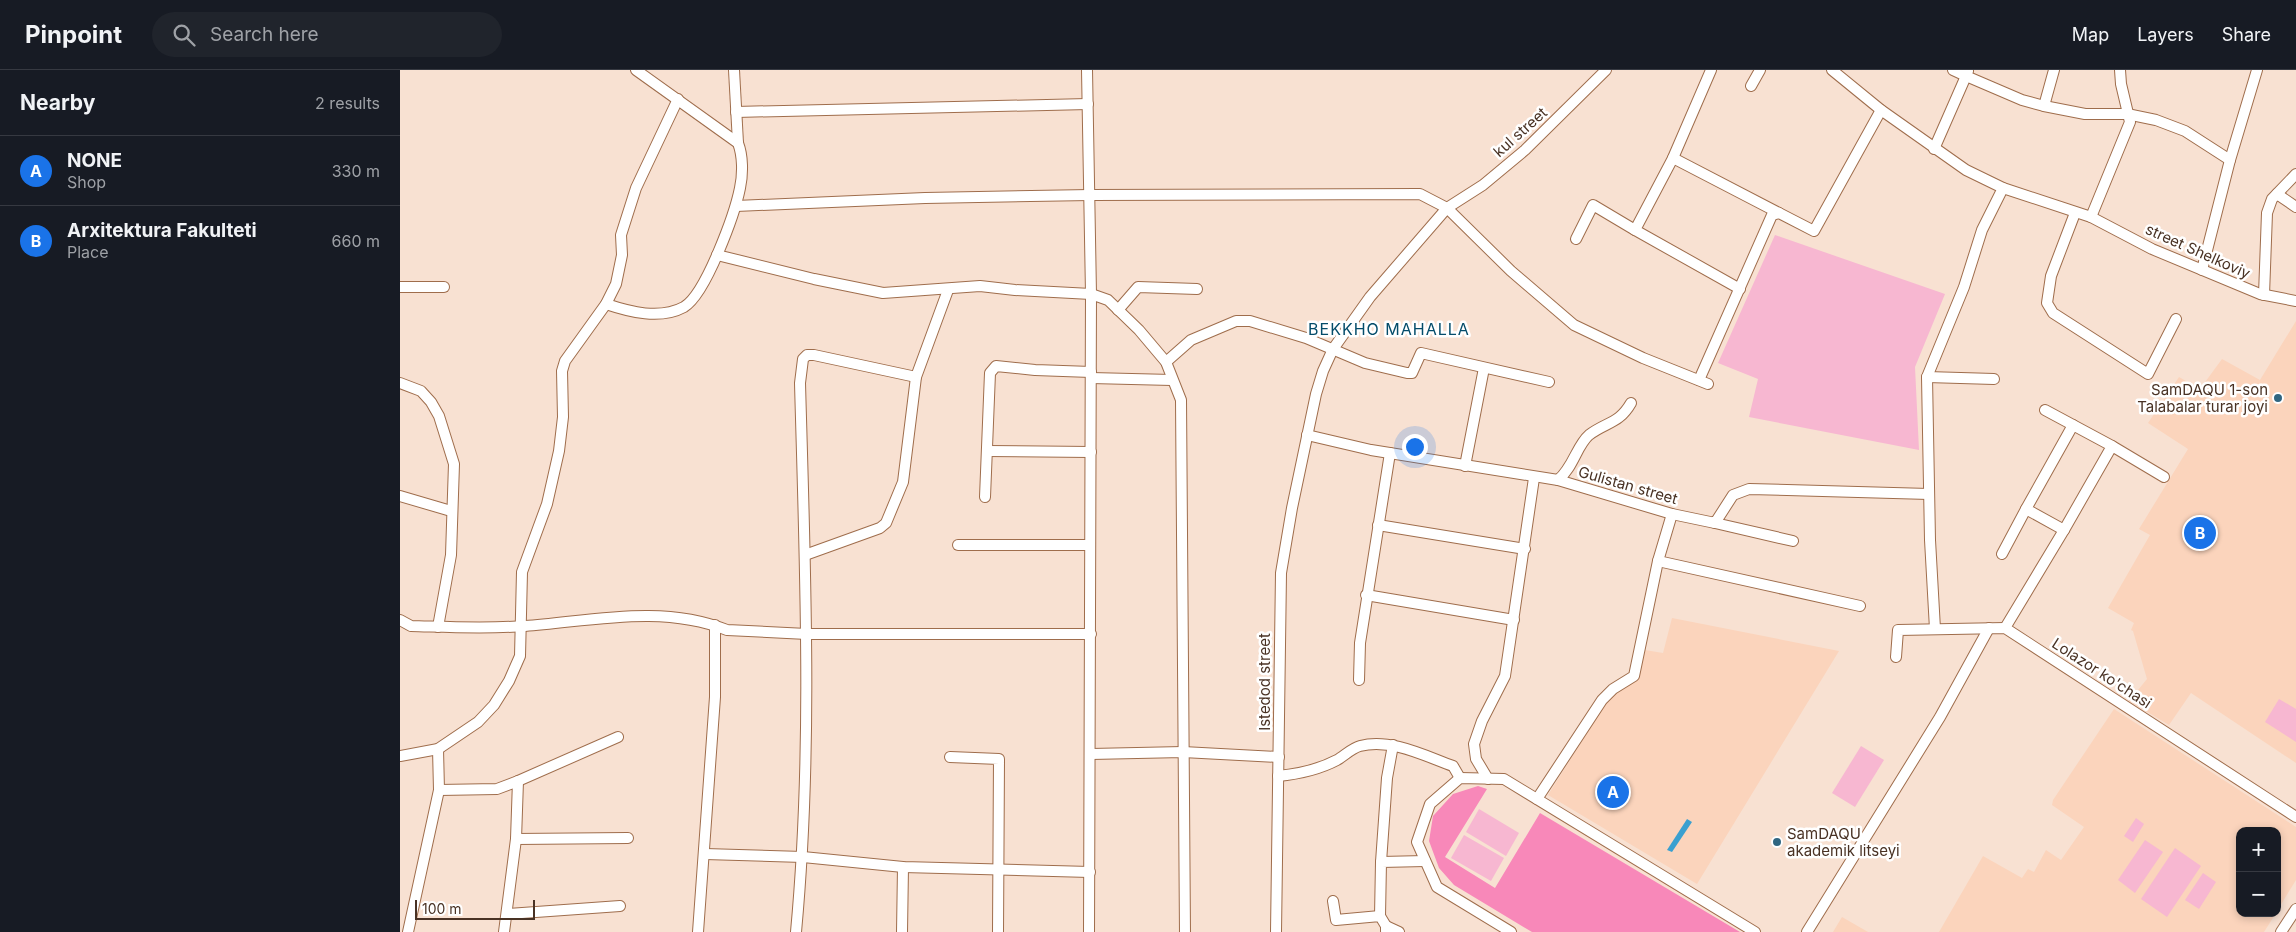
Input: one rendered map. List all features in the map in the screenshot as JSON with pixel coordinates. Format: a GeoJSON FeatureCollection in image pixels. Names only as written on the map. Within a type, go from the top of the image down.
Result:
{"type":"FeatureCollection","features":[{"type":"Feature","properties":{"kind":"street"},"geometry":{"type":"LineString","coordinates":[[636,70],[738,142]]}},
{"type":"Feature","properties":{"kind":"street"},"geometry":{"type":"LineString","coordinates":[[606,304],[642,313],[658,314],[684,307],[695,298],[717,255],[736,206],[740,186],[742,152],[738,142],[734,70]]}},
{"type":"Feature","properties":{"kind":"street"},"geometry":{"type":"LineString","coordinates":[[1087,70],[1091,294],[1089,932]]}},
{"type":"Feature","properties":{"kind":"street","name":"kul street"},"geometry":{"type":"LineString","coordinates":[[1332,349],[1370,297],[1447,208],[1483,185],[1525,150],[1606,70]]}},
{"type":"Feature","properties":{"kind":"street"},"geometry":{"type":"LineString","coordinates":[[1635,230],[1673,158],[1711,70]]}},
{"type":"Feature","properties":{"kind":"street"},"geometry":{"type":"LineString","coordinates":[[1751,86],[1760,70]]}},
{"type":"Feature","properties":{"kind":"street","name":"street Shelkoviy"},"geometry":{"type":"LineString","coordinates":[[1832,70],[1881,110],[1966,170],[2003,188],[2091,217],[2152,249],[2264,295],[2296,301]]}},
{"type":"Feature","properties":{"kind":"street"},"geometry":{"type":"LineString","coordinates":[[1953,70],[1968,73],[2022,100],[2044,106],[2085,114],[2127,114],[2156,120],[2185,131],[2230,160]]}},
{"type":"Feature","properties":{"kind":"street"},"geometry":{"type":"LineString","coordinates":[[2044,106],[2054,70]]}},
{"type":"Feature","properties":{"kind":"street"},"geometry":{"type":"LineString","coordinates":[[2091,217],[2130,122],[2121,84],[2120,70]]}},
{"type":"Feature","properties":{"kind":"street"},"geometry":{"type":"LineString","coordinates":[[2202,270],[2230,160],[2257,70]]}},
{"type":"Feature","properties":{"kind":"street"},"geometry":{"type":"LineString","coordinates":[[1934,149],[1968,73]]}},
{"type":"Feature","properties":{"kind":"street"},"geometry":{"type":"LineString","coordinates":[[400,756],[438,749],[478,722],[494,705],[510,681],[520,656],[522,572],[546,504],[559,451],[562,417],[562,371],[570,353],[606,304],[616,284],[622,255],[620,234],[636,188],[678,99]]}},
{"type":"Feature","properties":{"kind":"street"},"geometry":{"type":"LineString","coordinates":[[736,112],[1088,104]]}},
{"type":"Feature","properties":{"kind":"street"},"geometry":{"type":"LineString","coordinates":[[1673,158],[1814,231],[1881,110]]}},
{"type":"Feature","properties":{"kind":"street"},"geometry":{"type":"LineString","coordinates":[[2264,295],[2267,213],[2272,199],[2296,174]]}},
{"type":"Feature","properties":{"kind":"street"},"geometry":{"type":"LineString","coordinates":[[1935,629],[1929,494],[1927,377],[1964,287],[1982,230],[2003,188]]}},
{"type":"Feature","properties":{"kind":"street"},"geometry":{"type":"LineString","coordinates":[[736,206],[1090,195],[1420,194],[1447,208],[1511,271],[1574,324],[1643,358],[1704,382],[1740,289],[1772,215],[1779,213]]}},
{"type":"Feature","properties":{"kind":"street"},"geometry":{"type":"LineString","coordinates":[[2278,194],[2296,207]]}},
{"type":"Feature","properties":{"kind":"street"},"geometry":{"type":"LineString","coordinates":[[1576,239],[1593,205],[1740,289]]}},
{"type":"Feature","properties":{"kind":"street"},"geometry":{"type":"LineString","coordinates":[[2075,213],[2051,276],[2047,303],[2053,313],[2148,374],[2176,319]]}},
{"type":"Feature","properties":{"kind":"street"},"geometry":{"type":"LineString","coordinates":[[717,255],[814,279],[883,293],[948,290],[960,286],[980,286],[1091,294],[1108,300],[1139,330],[1166,362],[1181,400],[1185,932]]}},
{"type":"Feature","properties":{"kind":"street"},"geometry":{"type":"LineString","coordinates":[[400,287],[444,287]]}},
{"type":"Feature","properties":{"kind":"street"},"geometry":{"type":"LineString","coordinates":[[1118,310],[1138,287],[1197,289]]}},
{"type":"Feature","properties":{"kind":"street"},"geometry":{"type":"LineString","coordinates":[[805,555],[880,528],[886,523],[903,482],[916,376],[948,290]]}},
{"type":"Feature","properties":{"kind":"street"},"geometry":{"type":"LineString","coordinates":[[1166,362],[1192,340],[1236,321],[1250,321],[1306,338],[1365,363],[1407,373],[1412,373],[1421,353],[1549,382]]}},
{"type":"Feature","properties":{"kind":"street","name":"Istedod street"},"geometry":{"type":"LineString","coordinates":[[1276,932],[1281,573],[1316,394],[1332,349]]}},
{"type":"Feature","properties":{"kind":"street"},"geometry":{"type":"LineString","coordinates":[[796,932],[803,857],[807,634],[800,383],[804,357],[814,355],[916,376]]}},
{"type":"Feature","properties":{"kind":"street"},"geometry":{"type":"LineString","coordinates":[[985,497],[990,373],[996,366],[1172,380]]}},
{"type":"Feature","properties":{"kind":"street"},"geometry":{"type":"LineString","coordinates":[[1465,466],[1484,368]]}},
{"type":"Feature","properties":{"kind":"street"},"geometry":{"type":"LineString","coordinates":[[1927,377],[1994,378]]}},
{"type":"Feature","properties":{"kind":"street"},"geometry":{"type":"LineString","coordinates":[[400,383],[421,391],[440,416],[454,464],[451,555],[438,627]]}},
{"type":"Feature","properties":{"kind":"street"},"geometry":{"type":"LineString","coordinates":[[1558,480],[1567,473],[1587,436],[1624,415],[1631,403]]}},
{"type":"Feature","properties":{"kind":"street"},"geometry":{"type":"LineString","coordinates":[[2045,410],[2112,446],[2164,477]]}},
{"type":"Feature","properties":{"kind":"street"},"geometry":{"type":"LineString","coordinates":[[2002,554],[2073,425]]}},
{"type":"Feature","properties":{"kind":"street","name":"Gulistan street"},"geometry":{"type":"LineString","coordinates":[[1307,436],[1390,453],[1534,478],[1558,480],[1672,514],[1793,541]]}},
{"type":"Feature","properties":{"kind":"street"},"geometry":{"type":"LineString","coordinates":[[1896,658],[1898,630],[2005,628],[2112,446]]}},
{"type":"Feature","properties":{"kind":"street"},"geometry":{"type":"LineString","coordinates":[[987,451],[1091,452]]}},
{"type":"Feature","properties":{"kind":"street"},"geometry":{"type":"LineString","coordinates":[[1359,680],[1360,643],[1366,595],[1390,453]]}},
{"type":"Feature","properties":{"kind":"street"},"geometry":{"type":"LineString","coordinates":[[1488,779],[1476,759],[1474,744],[1482,721],[1505,676],[1534,478]]}},
{"type":"Feature","properties":{"kind":"street"},"geometry":{"type":"LineString","coordinates":[[1715,523],[1733,494],[1749,489],[1929,494]]}},
{"type":"Feature","properties":{"kind":"street"},"geometry":{"type":"LineString","coordinates":[[400,496],[452,511]]}},
{"type":"Feature","properties":{"kind":"street"},"geometry":{"type":"LineString","coordinates":[[2026,509],[2064,530]]}},
{"type":"Feature","properties":{"kind":"street"},"geometry":{"type":"LineString","coordinates":[[1537,799],[1602,700],[1613,689],[1634,676],[1658,561],[1672,514]]}},
{"type":"Feature","properties":{"kind":"street"},"geometry":{"type":"LineString","coordinates":[[1378,525],[1525,549]]}},
{"type":"Feature","properties":{"kind":"street"},"geometry":{"type":"LineString","coordinates":[[958,545],[1090,546]]}},
{"type":"Feature","properties":{"kind":"street"},"geometry":{"type":"LineString","coordinates":[[1658,561],[1860,606]]}},
{"type":"Feature","properties":{"kind":"street"},"geometry":{"type":"LineString","coordinates":[[1366,595],[1514,620]]}},
{"type":"Feature","properties":{"kind":"street"},"geometry":{"type":"LineString","coordinates":[[400,620],[411,626],[522,626],[622,615],[661,616],[715,625],[728,630],[807,634],[1091,634]]}},
{"type":"Feature","properties":{"kind":"street"},"geometry":{"type":"LineString","coordinates":[[698,932],[715,697],[715,625]]}},
{"type":"Feature","properties":{"kind":"street"},"geometry":{"type":"LineString","coordinates":[[1807,932],[1940,717],[1989,628]]}},
{"type":"Feature","properties":{"kind":"street","name":"Lolazor ko'chasi"},"geometry":{"type":"LineString","coordinates":[[2005,628],[2296,817]]}},
{"type":"Feature","properties":{"kind":"street"},"geometry":{"type":"LineString","coordinates":[[438,790],[497,789],[618,737]]}},
{"type":"Feature","properties":{"kind":"street"},"geometry":{"type":"LineString","coordinates":[[1278,776],[1305,773],[1336,760],[1359,746],[1393,745],[1453,766],[1460,778]]}},
{"type":"Feature","properties":{"kind":"street"},"geometry":{"type":"LineString","coordinates":[[1393,745],[1387,778],[1381,862],[1380,916],[1386,929],[1399,932]]}},
{"type":"Feature","properties":{"kind":"street"},"geometry":{"type":"LineString","coordinates":[[408,932],[438,790],[438,749]]}},
{"type":"Feature","properties":{"kind":"street"},"geometry":{"type":"LineString","coordinates":[[1090,754],[1183,752],[1279,757]]}},
{"type":"Feature","properties":{"kind":"street"},"geometry":{"type":"LineString","coordinates":[[950,757],[1000,759],[998,932]]}},
{"type":"Feature","properties":{"kind":"street"},"geometry":{"type":"LineString","coordinates":[[1508,931],[1437,886],[1417,842],[1430,804],[1460,778],[1504,779],[1755,932]]}},
{"type":"Feature","properties":{"kind":"street"},"geometry":{"type":"LineString","coordinates":[[504,932],[516,838],[518,781]]}},
{"type":"Feature","properties":{"kind":"street"},"geometry":{"type":"LineString","coordinates":[[516,838],[628,838]]}},
{"type":"Feature","properties":{"kind":"street"},"geometry":{"type":"LineString","coordinates":[[705,854],[803,857],[903,867],[1090,872]]}},
{"type":"Feature","properties":{"kind":"street"},"geometry":{"type":"LineString","coordinates":[[1381,862],[1425,861]]}},
{"type":"Feature","properties":{"kind":"street"},"geometry":{"type":"LineString","coordinates":[[902,932],[903,867]]}},
{"type":"Feature","properties":{"kind":"street"},"geometry":{"type":"LineString","coordinates":[[1333,901],[1336,920],[1380,916]]}},
{"type":"Feature","properties":{"kind":"street"},"geometry":{"type":"LineString","coordinates":[[507,914],[620,906]]}},
{"type":"Feature","properties":{"kind":"street"},"geometry":{"type":"LineString","coordinates":[[2281,932],[2296,909]]}},
{"type":"Feature","properties":{"kind":"shaded area"},"geometry":{"type":"Polygon","coordinates":[[[1775,235],[1945,294],[1915,367],[1919,450],[1749,417],[1758,379],[1718,363],[1775,235]]]}},
{"type":"Feature","properties":{"kind":"shaded area"},"geometry":{"type":"Polygon","coordinates":[[[2296,321],[2296,763],[2191,693],[2169,725],[2129,701],[2147,679],[2133,631],[2131,630],[2134,623],[2108,608],[2150,535],[2139,529],[2188,449],[2148,423],[2179,377],[2200,389],[2222,359],[2260,380],[2296,321]]]}},
{"type":"Feature","properties":{"kind":"shaded area"},"geometry":{"type":"Polygon","coordinates":[[[1672,618],[1839,651],[1697,884],[1548,795],[1606,703],[1616,692],[1637,679],[1645,650],[1663,653],[1672,618]]]}},
{"type":"Feature","properties":{"kind":"shaded area"},"geometry":{"type":"Polygon","coordinates":[[[2279,699],[2296,709],[2296,742],[2265,722],[2279,699]]]}},
{"type":"Feature","properties":{"kind":"shaded area"},"geometry":{"type":"Polygon","coordinates":[[[2114,709],[2296,827],[2296,880],[2281,904],[2281,827],[2236,827],[2236,917],[2273,917],[2264,932],[1939,932],[1983,856],[2022,878],[2028,869],[2034,872],[2046,850],[2061,860],[2084,827],[2052,805],[2053,800],[2114,709]]]}},
{"type":"Feature","properties":{"kind":"shaded area"},"geometry":{"type":"Polygon","coordinates":[[[1861,746],[1884,760],[1855,807],[1832,793],[1861,746]]]}},
{"type":"Feature","properties":{"kind":"shaded area"},"geometry":{"type":"Polygon","coordinates":[[[1478,786],[1487,789],[1445,857],[1495,888],[1540,813],[1740,932],[1532,932],[1454,885],[1439,868],[1429,841],[1433,816],[1453,794],[1478,786]]]}},
{"type":"Feature","properties":{"kind":"shaded area"},"geometry":{"type":"Polygon","coordinates":[[[1479,809],[1519,833],[1506,856],[1466,832],[1479,809]]]}},
{"type":"Feature","properties":{"kind":"shaded area"},"geometry":{"type":"Polygon","coordinates":[[[2136,818],[2144,824],[2133,842],[2124,836],[2136,818]]]}},
{"type":"Feature","properties":{"kind":"shaded area"},"geometry":{"type":"Polygon","coordinates":[[[1464,835],[1504,858],[1491,881],[1451,858],[1464,835]]]}},
{"type":"Feature","properties":{"kind":"shaded area"},"geometry":{"type":"Polygon","coordinates":[[[2145,840],[2163,852],[2135,893],[2118,880],[2145,840]]]}},
{"type":"Feature","properties":{"kind":"shaded area"},"geometry":{"type":"Polygon","coordinates":[[[2175,848],[2201,866],[2167,917],[2141,899],[2175,848]]]}},
{"type":"Feature","properties":{"kind":"shaded area"},"geometry":{"type":"Polygon","coordinates":[[[2203,873],[2216,882],[2199,909],[2185,900],[2203,873]]]}},
{"type":"Feature","properties":{"kind":"shaded area"},"geometry":{"type":"Polygon","coordinates":[[[1842,917],[1868,932],[1833,932],[1842,917]]]}},
{"type":"Feature","properties":{"kind":"water"},"geometry":{"type":"Polygon","coordinates":[[[1687,819],[1692,822],[1672,852],[1667,850],[1687,819]]]}},
{"type":"Feature","properties":{"kind":"place","name":"SamDAQU 1-son Talabalar turar joyi"},"geometry":{"type":"Point","coordinates":[2278,398]}},
{"type":"Feature","properties":{"kind":"place","name":"Arxitektura Fakulteti"},"geometry":{"type":"Point","coordinates":[2200,533]}},
{"type":"Feature","properties":{"kind":"place","name":"NONE"},"geometry":{"type":"Point","coordinates":[1613,792]}},
{"type":"Feature","properties":{"kind":"place","name":"SamDAQU akademik litseyi"},"geometry":{"type":"Point","coordinates":[1777,842]}},
{"type":"Feature","properties":{"kind":"district","name":"BEKKHO MAHALLA"},"geometry":{"type":"Point","coordinates":[1389,329]}}]}
